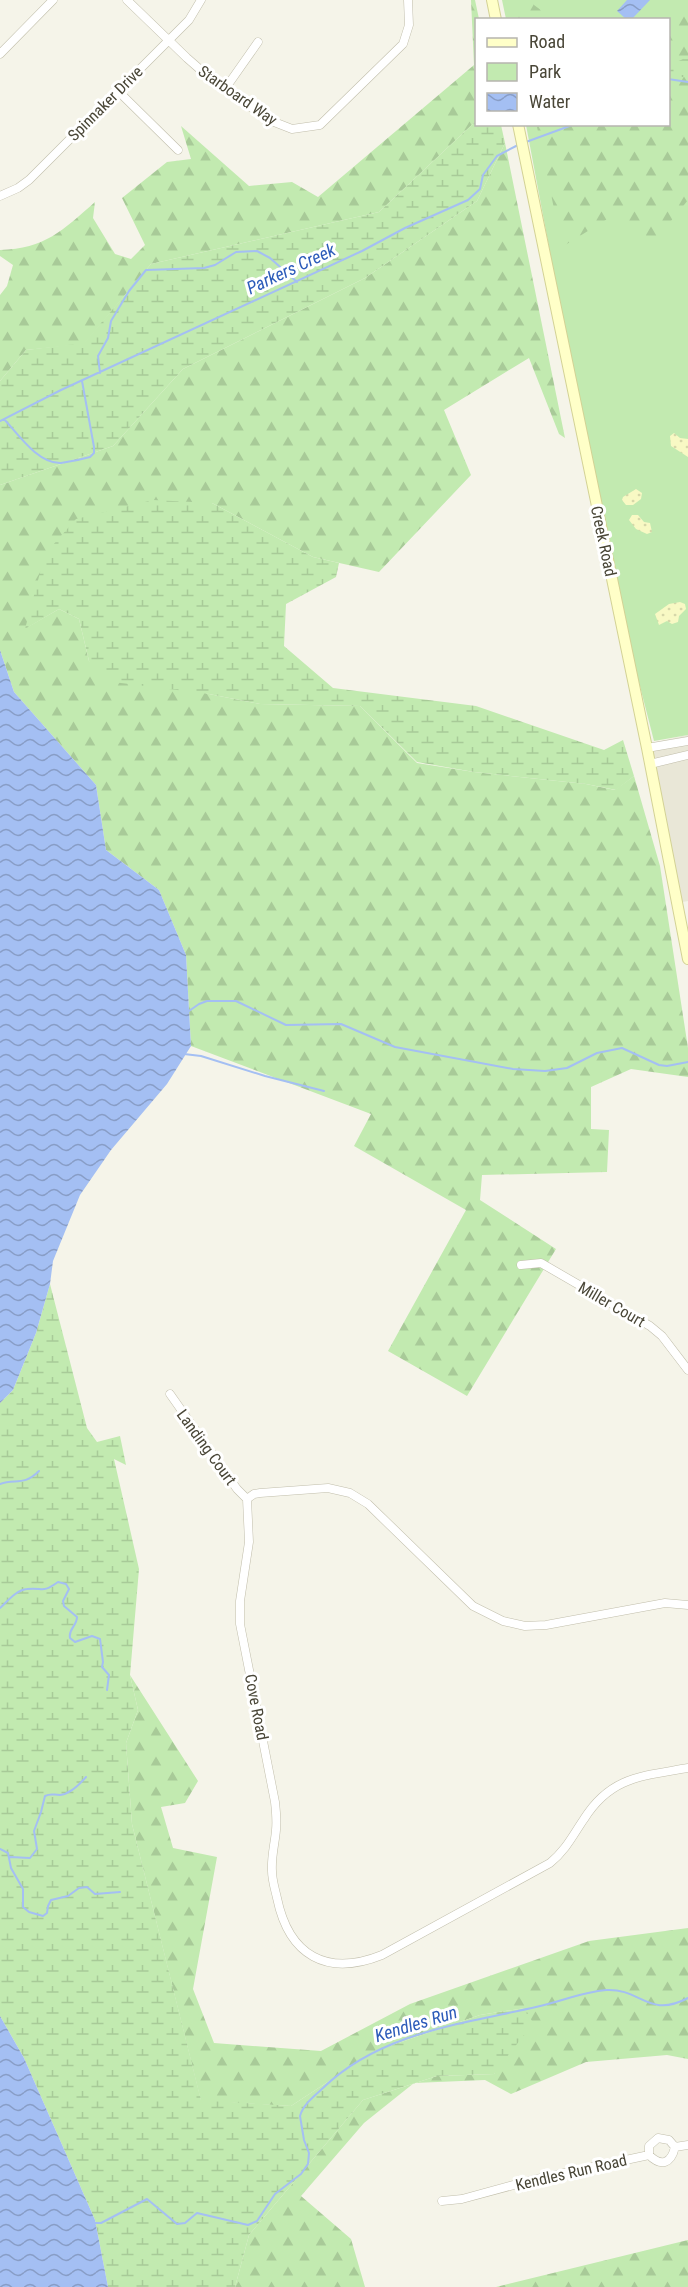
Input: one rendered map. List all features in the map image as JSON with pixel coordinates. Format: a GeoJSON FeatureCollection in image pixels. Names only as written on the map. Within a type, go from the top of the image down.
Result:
{"type":"FeatureCollection","features":[{"type":"Feature","properties":{"kind":"main road"},"geometry":{"type":"LineString","coordinates":[[492,0],[496,18]]}},
{"type":"Feature","properties":{"kind":"main road","name":"Creek Road"},"geometry":{"type":"LineString","coordinates":[[518,126],[647,748],[688,959]]}},
{"type":"Feature","properties":{"kind":"street"},"geometry":{"type":"LineString","coordinates":[[0,54],[53,0]]}},
{"type":"Feature","properties":{"kind":"street","name":"Starboard Way"},"geometry":{"type":"LineString","coordinates":[[127,0],[187,58],[225,89],[269,120],[292,129],[320,125],[403,44],[409,25],[408,0]]}},
{"type":"Feature","properties":{"kind":"street","name":"Spinnaker Drive"},"geometry":{"type":"LineString","coordinates":[[0,196],[29,180],[189,20],[201,0]]}},
{"type":"Feature","properties":{"kind":"street"},"geometry":{"type":"LineString","coordinates":[[225,89],[258,42]]}},
{"type":"Feature","properties":{"kind":"street"},"geometry":{"type":"LineString","coordinates":[[118,91],[177,150]]}},
{"type":"Feature","properties":{"kind":"street"},"geometry":{"type":"LineString","coordinates":[[647,748],[688,741]]}},
{"type":"Feature","properties":{"kind":"street"},"geometry":{"type":"LineString","coordinates":[[650,764],[688,756]]}},
{"type":"Feature","properties":{"kind":"street","name":"Miller Court"},"geometry":{"type":"LineString","coordinates":[[521,1265],[541,1263],[650,1326],[662,1336],[688,1370]]}},
{"type":"Feature","properties":{"kind":"street","name":"Landing Court"},"geometry":{"type":"LineString","coordinates":[[170,1394],[237,1489],[247,1499]]}},
{"type":"Feature","properties":{"kind":"street"},"geometry":{"type":"LineString","coordinates":[[247,1499],[260,1492],[328,1488],[350,1493],[368,1504],[473,1606],[503,1621],[525,1626],[546,1625],[665,1604],[688,1605]]}},
{"type":"Feature","properties":{"kind":"street","name":"Cove Road"},"geometry":{"type":"LineString","coordinates":[[247,1499],[249,1542],[240,1601],[240,1624],[275,1802],[276,1828],[272,1875],[279,1908],[287,1929],[298,1945],[314,1957],[332,1963],[352,1964],[363,1963],[382,1955],[550,1863],[568,1846],[598,1799],[617,1785],[628,1780],[688,1768]]}},
{"type":"Feature","properties":{"kind":"street"},"geometry":{"type":"LineString","coordinates":[[649,2155],[649,2146],[658,2138],[669,2140],[675,2147]]}},
{"type":"Feature","properties":{"kind":"street","name":"Kendles Run Road"},"geometry":{"type":"LineString","coordinates":[[442,2201],[462,2199],[532,2180],[649,2155],[656,2162],[661,2163],[673,2155],[675,2147],[688,2145]]}},
{"type":"Feature","properties":{"kind":"shaded area"},"geometry":{"type":"Polygon","coordinates":[[[688,735],[688,901],[677,903],[646,744],[688,735]]]}},
{"type":"Feature","properties":{"kind":"green space"},"geometry":{"type":"Polygon","coordinates":[[[471,0],[475,0],[479,18],[475,18],[475,122],[379,212],[151,264],[84,344],[26,350],[0,381],[0,295],[7,286],[13,265],[0,256],[0,250],[16,249],[41,242],[63,229],[95,202],[93,218],[115,254],[131,259],[145,245],[122,198],[167,162],[191,159],[181,126],[249,186],[292,182],[318,197],[474,65],[471,0]]]}},
{"type":"Feature","properties":{"kind":"green space"},"geometry":{"type":"Polygon","coordinates":[[[502,0],[688,0],[688,735],[654,741],[609,565],[526,126],[670,126],[670,18],[506,18],[502,0]]]}},
{"type":"Feature","properties":{"kind":"green space"},"geometry":{"type":"Polygon","coordinates":[[[511,0],[534,0],[534,5],[552,18],[515,18],[511,0]]]}},
{"type":"Feature","properties":{"kind":"green space"},"geometry":{"type":"Polygon","coordinates":[[[688,3],[688,57],[670,65],[670,19],[688,3]]]}},
{"type":"Feature","properties":{"kind":"green space"},"geometry":{"type":"Polygon","coordinates":[[[688,57],[688,77],[670,77],[670,65],[688,57]]]}},
{"type":"Feature","properties":{"kind":"green space"},"geometry":{"type":"Polygon","coordinates":[[[670,77],[688,77],[688,200],[654,242],[617,213],[562,247],[537,127],[670,126],[670,77]]]}},
{"type":"Feature","properties":{"kind":"green space"},"geometry":{"type":"Polygon","coordinates":[[[475,122],[475,126],[501,126],[505,143],[477,201],[365,278],[183,369],[113,446],[0,485],[0,381],[26,350],[84,343],[151,264],[379,212],[475,122]]]}},
{"type":"Feature","properties":{"kind":"green space"},"geometry":{"type":"Polygon","coordinates":[[[505,143],[565,438],[559,434],[529,358],[444,410],[471,475],[379,572],[313,557],[212,503],[26,628],[59,609],[79,619],[89,661],[209,694],[260,704],[360,706],[417,763],[474,772],[586,784],[615,790],[634,776],[660,866],[688,1048],[688,1077],[631,1069],[591,1087],[591,1129],[609,1130],[607,1172],[482,1175],[480,1200],[556,1249],[467,1396],[388,1351],[466,1210],[354,1146],[371,1114],[191,1046],[186,955],[159,890],[106,850],[96,785],[14,692],[0,650],[0,485],[113,446],[183,369],[365,278],[477,201],[505,143]]]}},
{"type":"Feature","properties":{"kind":"green space"},"geometry":{"type":"Polygon","coordinates":[[[153,500],[212,503],[313,557],[339,563],[336,577],[286,604],[284,646],[333,688],[476,706],[604,750],[623,740],[634,776],[616,790],[586,784],[474,772],[417,762],[360,706],[260,704],[209,694],[113,682],[89,661],[79,619],[59,609],[25,629],[45,554],[76,519],[153,500]]]}},
{"type":"Feature","properties":{"kind":"green space"},"geometry":{"type":"Polygon","coordinates":[[[50,1284],[87,1428],[97,1442],[120,1436],[126,1465],[114,1459],[139,1569],[130,1675],[138,1710],[126,1743],[132,1824],[201,2100],[291,2106],[375,2051],[480,2015],[525,2008],[533,2023],[494,2074],[437,2076],[363,2100],[249,2235],[235,2287],[108,2287],[95,2220],[24,2058],[0,2016],[0,1403],[13,1390],[36,1333],[50,1284]]]}},
{"type":"Feature","properties":{"kind":"green space"},"geometry":{"type":"Polygon","coordinates":[[[130,1675],[198,1781],[185,1803],[161,1807],[173,1848],[217,1857],[193,1989],[214,2043],[321,2051],[410,2004],[589,1941],[688,1928],[688,2059],[667,2055],[586,2062],[511,2094],[485,2080],[416,2083],[437,2076],[494,2074],[525,2008],[480,2015],[375,2051],[291,2106],[201,2101],[132,1824],[126,1743],[138,1710],[130,1675]]]}},
{"type":"Feature","properties":{"kind":"green space"},"geometry":{"type":"Polygon","coordinates":[[[413,2084],[364,2123],[301,2196],[351,2239],[365,2287],[235,2287],[249,2235],[363,2100],[413,2084]]]}},
{"type":"Feature","properties":{"kind":"green space"},"geometry":{"type":"Polygon","coordinates":[[[688,2240],[688,2287],[496,2287],[688,2240]]]}},
{"type":"Feature","properties":{"kind":"sand"},"geometry":{"type":"Polygon","coordinates":[[[674,433],[680,438],[688,439],[688,457],[671,446],[670,436],[674,433]]]}},
{"type":"Feature","properties":{"kind":"sand"},"geometry":{"type":"Polygon","coordinates":[[[636,489],[642,493],[641,499],[633,505],[626,505],[622,500],[623,497],[636,489]]]}},
{"type":"Feature","properties":{"kind":"sand"},"geometry":{"type":"Polygon","coordinates":[[[632,515],[638,515],[644,522],[650,523],[652,532],[647,534],[636,529],[629,520],[632,515]]]}},
{"type":"Feature","properties":{"kind":"sand"},"geometry":{"type":"Polygon","coordinates":[[[680,602],[685,604],[686,609],[679,616],[678,622],[672,624],[667,621],[659,625],[655,614],[669,604],[680,602]]]}},
{"type":"Feature","properties":{"kind":"water"},"geometry":{"type":"Polygon","coordinates":[[[627,0],[650,0],[633,18],[625,18],[617,11],[627,0]]]}},
{"type":"Feature","properties":{"kind":"water"},"geometry":{"type":"Polygon","coordinates":[[[0,650],[14,692],[96,785],[106,850],[159,890],[186,955],[191,1046],[167,1084],[111,1150],[80,1195],[53,1261],[50,1284],[36,1333],[13,1390],[0,1403],[0,650]]]}},
{"type":"Feature","properties":{"kind":"water"},"geometry":{"type":"Polygon","coordinates":[[[0,2016],[24,2058],[95,2220],[108,2287],[0,2287],[0,2016]]]}},
{"type":"Feature","properties":{"kind":"waterway","name":"Parkers Creek"},"geometry":{"type":"LineString","coordinates":[[670,79],[688,82]]}},
{"type":"Feature","properties":{"kind":"waterway","name":"Parkers Creek"},"geometry":{"type":"LineString","coordinates":[[526,142],[570,126]]}},
{"type":"Feature","properties":{"kind":"waterway","name":"Parkers Creek"},"geometry":{"type":"LineString","coordinates":[[0,421],[61,390],[468,200],[480,189],[483,175],[497,156],[518,145]]}},
{"type":"Feature","properties":{"kind":"waterway"},"geometry":{"type":"LineString","coordinates":[[100,373],[98,356],[108,338],[111,321],[129,291],[146,270],[204,268],[215,265],[236,252],[257,251],[270,258],[297,282]]}},
{"type":"Feature","properties":{"kind":"waterway"},"geometry":{"type":"LineString","coordinates":[[4,419],[29,447],[44,459],[61,463],[90,457],[94,453],[94,447],[82,381]]}},
{"type":"Feature","properties":{"kind":"waterway"},"geometry":{"type":"LineString","coordinates":[[189,1011],[207,1001],[236,1001],[286,1025],[341,1024],[395,1047],[513,1069],[545,1071],[567,1068],[597,1053],[622,1048],[659,1065],[667,1066],[688,1062]]}},
{"type":"Feature","properties":{"kind":"waterway"},"geometry":{"type":"LineString","coordinates":[[184,1054],[201,1056],[324,1091]]}},
{"type":"Feature","properties":{"kind":"waterway"},"geometry":{"type":"LineString","coordinates":[[0,1484],[24,1481],[39,1471]]}},
{"type":"Feature","properties":{"kind":"waterway"},"geometry":{"type":"LineString","coordinates":[[0,1608],[23,1590],[45,1589],[58,1582],[66,1584],[69,1589],[63,1601],[64,1606],[77,1617],[70,1632],[70,1638],[75,1642],[92,1636],[100,1639],[102,1667],[109,1675],[107,1690]]}},
{"type":"Feature","properties":{"kind":"waterway"},"geometry":{"type":"LineString","coordinates":[[10,1857],[30,1858],[37,1849],[34,1831],[45,1796],[67,1793],[86,1777]]}},
{"type":"Feature","properties":{"kind":"waterway"},"geometry":{"type":"LineString","coordinates":[[0,1849],[8,1853],[11,1868],[23,1889],[23,1907],[29,1912],[43,1916],[47,1913],[51,1900],[68,1896],[79,1888],[87,1887],[95,1894],[120,1892]]}},
{"type":"Feature","properties":{"kind":"waterway","name":"Kendles Run"},"geometry":{"type":"LineString","coordinates":[[94,2223],[101,2223],[147,2199],[177,2224],[185,2223],[197,2213],[248,2225],[257,2221],[275,2194],[301,2174],[308,2164],[309,2153],[300,2116],[306,2104],[345,2069],[396,2043],[423,2033],[597,1991],[628,1993],[645,2001],[663,2005],[674,2004],[688,1998]]}}]}
